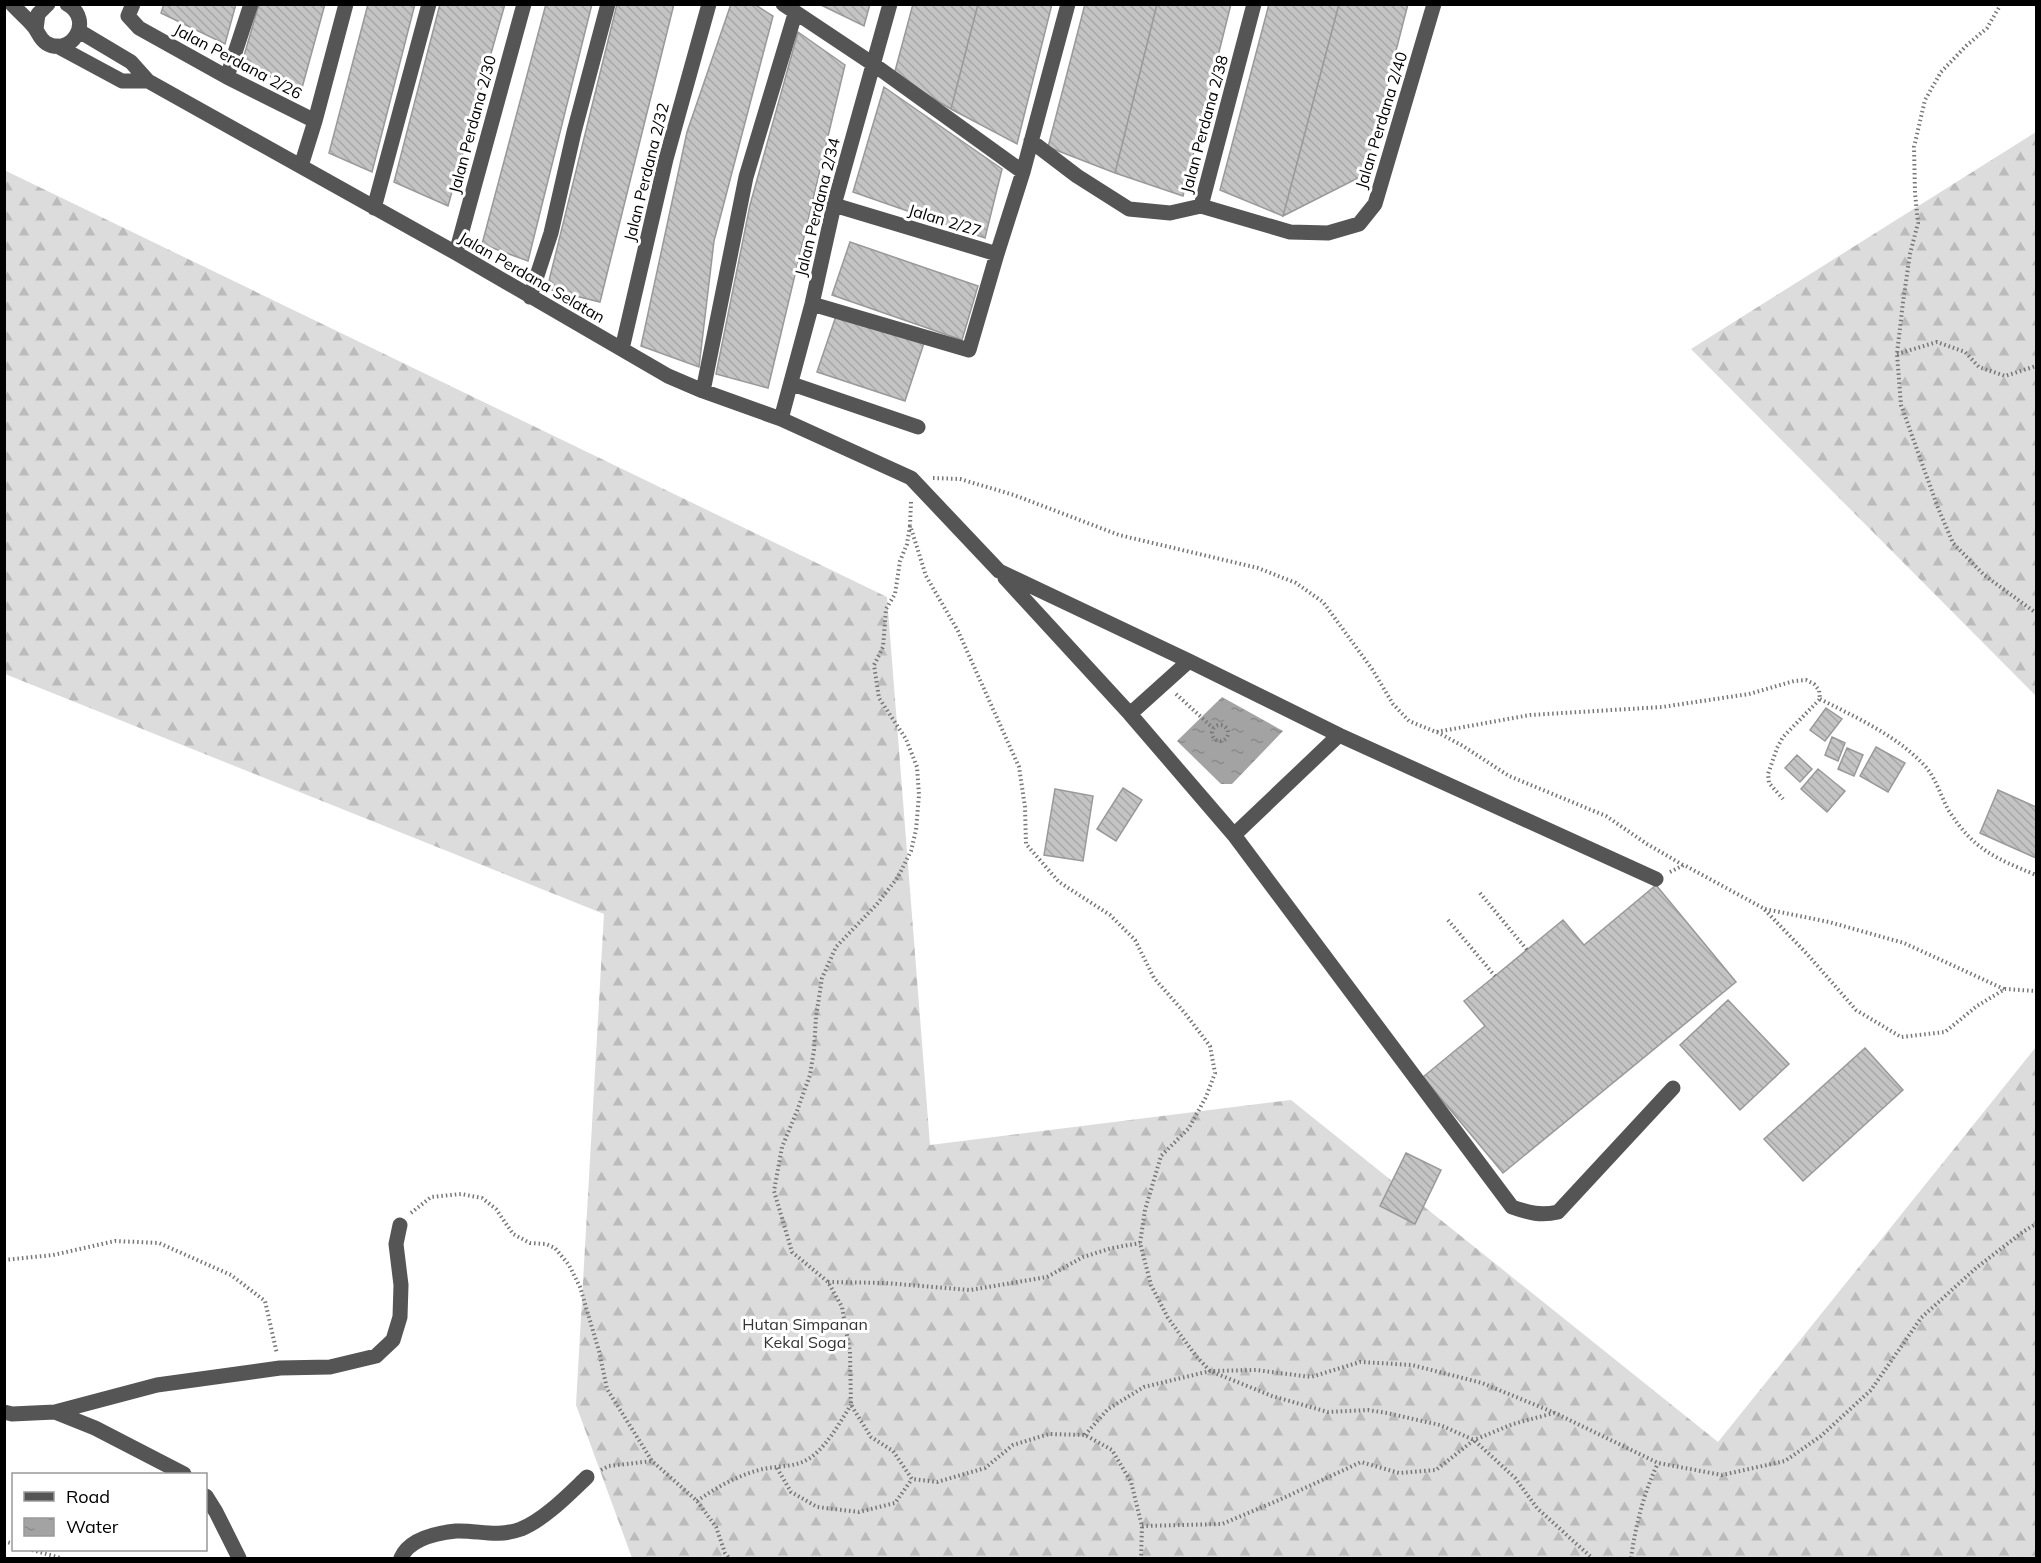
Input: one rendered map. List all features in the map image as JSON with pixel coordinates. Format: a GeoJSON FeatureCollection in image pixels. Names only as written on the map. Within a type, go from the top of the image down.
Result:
{"type":"FeatureCollection","features":[{"type":"Feature","properties":{"kind":"street"},"geometry":{"type":"LineString","coordinates":[[12,4],[36,29],[44,42],[57,46],[122,81],[148,81]]}},
{"type":"Feature","properties":{"kind":"street"},"geometry":{"type":"LineString","coordinates":[[36,29],[38,14],[48,4]]}},
{"type":"Feature","properties":{"kind":"street","name":"Jalan Perdana 2/26"},"geometry":{"type":"LineString","coordinates":[[132,4],[128,16],[139,28],[227,77],[315,121]]}},
{"type":"Feature","properties":{"kind":"street"},"geometry":{"type":"LineString","coordinates":[[227,77],[251,4]]}},
{"type":"Feature","properties":{"kind":"street"},"geometry":{"type":"LineString","coordinates":[[301,166],[346,4]]}},
{"type":"Feature","properties":{"kind":"street"},"geometry":{"type":"LineString","coordinates":[[374,208],[429,4]]}},
{"type":"Feature","properties":{"kind":"street","name":"Jalan Perdana 2/30"},"geometry":{"type":"LineString","coordinates":[[456,254],[524,4]]}},
{"type":"Feature","properties":{"kind":"street"},"geometry":{"type":"LineString","coordinates":[[530,297],[551,233],[574,132],[608,4]]}},
{"type":"Feature","properties":{"kind":"street","name":"Jalan Perdana 2/32"},"geometry":{"type":"LineString","coordinates":[[622,349],[666,159],[709,4]]}},
{"type":"Feature","properties":{"kind":"street","name":"Jalan Perdana 2/34"},"geometry":{"type":"LineString","coordinates":[[781,419],[812,304],[834,205],[890,4]]}},
{"type":"Feature","properties":{"kind":"street","name":"Jalan 2/27"},"geometry":{"type":"LineString","coordinates":[[834,205],[997,254],[1023,172],[1068,4]]}},
{"type":"Feature","properties":{"kind":"street","name":"Jalan Perdana 2/38"},"geometry":{"type":"LineString","coordinates":[[1031,141],[1077,176],[1129,209],[1170,213],[1201,206],[1254,4]]}},
{"type":"Feature","properties":{"kind":"street","name":"Jalan Perdana 2/40"},"geometry":{"type":"LineString","coordinates":[[1201,206],[1290,232],[1328,233],[1359,224],[1375,204],[1434,4]]}},
{"type":"Feature","properties":{"kind":"street"},"geometry":{"type":"LineString","coordinates":[[57,46],[71,42],[79,31],[79,17],[69,5]]}},
{"type":"Feature","properties":{"kind":"street"},"geometry":{"type":"LineString","coordinates":[[703,392],[746,177],[789,8],[873,64],[1023,172]]}},
{"type":"Feature","properties":{"kind":"street"},"geometry":{"type":"LineString","coordinates":[[79,31],[131,62],[148,81]]}},
{"type":"Feature","properties":{"kind":"street","name":"Jalan Perdana Selatan"},"geometry":{"type":"LineString","coordinates":[[148,81],[668,376],[703,392],[781,419],[911,477]]}},
{"type":"Feature","properties":{"kind":"street"},"geometry":{"type":"LineString","coordinates":[[812,304],[969,350],[997,254]]}},
{"type":"Feature","properties":{"kind":"street"},"geometry":{"type":"LineString","coordinates":[[792,384],[918,427]]}},
{"type":"Feature","properties":{"kind":"street"},"geometry":{"type":"LineString","coordinates":[[911,477],[1130,714],[1234,835],[1512,1207],[1532,1215],[1558,1212],[1673,1088]]}},
{"type":"Feature","properties":{"kind":"street"},"geometry":{"type":"LineString","coordinates":[[999,572],[1340,735],[1656,879]]}},
{"type":"Feature","properties":{"kind":"street"},"geometry":{"type":"LineString","coordinates":[[1130,714],[1189,661]]}},
{"type":"Feature","properties":{"kind":"street"},"geometry":{"type":"LineString","coordinates":[[1234,835],[1340,735]]}},
{"type":"Feature","properties":{"kind":"street"},"geometry":{"type":"LineString","coordinates":[[4,1412],[12,1414],[55,1412],[157,1385],[280,1368],[330,1367],[376,1356],[393,1340],[400,1317],[401,1285],[396,1244],[400,1225]]}},
{"type":"Feature","properties":{"kind":"street"},"geometry":{"type":"LineString","coordinates":[[55,1412],[95,1428],[182,1473]]}},
{"type":"Feature","properties":{"kind":"street"},"geometry":{"type":"LineString","coordinates":[[401,1558],[404,1550],[423,1538],[457,1531],[491,1535],[521,1529],[556,1507],[587,1477]]}},
{"type":"Feature","properties":{"kind":"street"},"geometry":{"type":"LineString","coordinates":[[207,1498],[238,1558]]}},
{"type":"Feature","properties":{"kind":"path"},"geometry":{"type":"LineString","coordinates":[[2001,4],[1987,28],[1941,72],[1925,100],[1914,147],[1918,224],[1902,302],[1897,354],[1901,405],[1953,543],[1984,575],[2037,613]]}},
{"type":"Feature","properties":{"kind":"path"},"geometry":{"type":"LineString","coordinates":[[1897,354],[1937,342],[1965,352],[1979,367],[2005,376],[2037,366]]}},
{"type":"Feature","properties":{"kind":"path"},"geometry":{"type":"LineString","coordinates":[[1141,1558],[1142,1526],[1131,1482],[1112,1450],[1085,1435],[1049,1434],[1013,1444],[985,1468],[937,1482],[912,1479],[893,1451],[870,1437],[851,1405],[850,1352],[842,1307],[828,1282],[792,1252],[774,1191],[782,1147],[810,1075],[822,978],[836,947],[877,904],[898,877],[911,851],[919,795],[917,767],[906,739],[879,698],[874,665],[883,647],[886,609],[895,594],[900,561],[907,544],[910,525],[911,477],[960,479],[1014,495],[1119,535],[1258,568],[1296,584],[1323,602],[1409,722],[1436,732],[1463,746],[1509,776],[1606,816],[1647,844],[1763,908],[1829,922],[1904,943],[2005,989],[2037,991]]}},
{"type":"Feature","properties":{"kind":"path"},"geometry":{"type":"LineString","coordinates":[[910,525],[926,576],[958,631],[1019,767],[1025,807],[1026,844],[1059,882],[1110,915],[1135,940],[1154,978],[1210,1046],[1215,1073],[1206,1097],[1189,1128],[1161,1156],[1145,1210],[1140,1243],[1151,1285],[1168,1318],[1210,1371],[1272,1396],[1328,1412],[1368,1410],[1387,1413],[1440,1425],[1474,1440],[1515,1478],[1537,1508],[1592,1558]]}},
{"type":"Feature","properties":{"kind":"path"},"geometry":{"type":"LineString","coordinates":[[1436,732],[1530,715],[1662,707],[1749,694],[1794,681],[1806,680],[1814,684],[1819,690],[1820,699]]}},
{"type":"Feature","properties":{"kind":"path"},"geometry":{"type":"LineString","coordinates":[[1783,799],[1769,783],[1768,774],[1777,748],[1783,737],[1820,699]]}},
{"type":"Feature","properties":{"kind":"path"},"geometry":{"type":"LineString","coordinates":[[1820,699],[1892,738],[1926,768],[1950,811],[1970,840],[1995,858],[2037,874]]}},
{"type":"Feature","properties":{"kind":"path"},"geometry":{"type":"LineString","coordinates":[[1192,709],[1214,728]]}},
{"type":"Feature","properties":{"kind":"path"},"geometry":{"type":"LineString","coordinates":[[1222,725],[1226,727],[1229,735],[1227,739],[1218,742],[1214,740],[1211,732],[1214,728],[1222,725]]}},
{"type":"Feature","properties":{"kind":"path"},"geometry":{"type":"LineString","coordinates":[[1656,879],[1684,865]]}},
{"type":"Feature","properties":{"kind":"path"},"geometry":{"type":"LineString","coordinates":[[1480,893],[1527,950]]}},
{"type":"Feature","properties":{"kind":"path"},"geometry":{"type":"LineString","coordinates":[[1763,908],[1856,1010],[1901,1037],[1946,1032],[1977,1006],[2005,989]]}},
{"type":"Feature","properties":{"kind":"path"},"geometry":{"type":"LineString","coordinates":[[1448,920],[1495,976]]}},
{"type":"Feature","properties":{"kind":"path"},"geometry":{"type":"LineString","coordinates":[[400,1225],[418,1205],[430,1197],[461,1194],[482,1198],[496,1209],[513,1234],[530,1243],[546,1244],[555,1248],[569,1265],[580,1287],[599,1351],[607,1389],[652,1461],[697,1501],[716,1527],[729,1558]]}},
{"type":"Feature","properties":{"kind":"path"},"geometry":{"type":"LineString","coordinates":[[1085,1435],[1108,1409],[1144,1387],[1210,1371],[1256,1370],[1311,1377],[1360,1362],[1412,1365],[1482,1383],[1555,1413],[1658,1463],[1722,1475],[1785,1461],[1821,1436],[1871,1389],[1920,1318],[1976,1268],[2024,1231],[2037,1224]]}},
{"type":"Feature","properties":{"kind":"path"},"geometry":{"type":"LineString","coordinates":[[4,1260],[53,1256],[115,1241],[159,1243],[231,1275],[265,1301],[280,1368]]}},
{"type":"Feature","properties":{"kind":"path"},"geometry":{"type":"LineString","coordinates":[[828,1282],[886,1283],[970,1290],[1047,1277],[1083,1257],[1112,1248],[1140,1243]]}},
{"type":"Feature","properties":{"kind":"path"},"geometry":{"type":"LineString","coordinates":[[697,1501],[724,1483],[763,1469],[794,1466],[814,1455],[851,1405]]}},
{"type":"Feature","properties":{"kind":"path"},"geometry":{"type":"LineString","coordinates":[[1142,1526],[1222,1524],[1280,1500],[1360,1462],[1399,1473],[1436,1470],[1474,1440],[1513,1424],[1555,1413]]}},
{"type":"Feature","properties":{"kind":"path"},"geometry":{"type":"LineString","coordinates":[[587,1477],[609,1466],[652,1461]]}},
{"type":"Feature","properties":{"kind":"path"},"geometry":{"type":"LineString","coordinates":[[1631,1558],[1645,1491],[1658,1463]]}},
{"type":"Feature","properties":{"kind":"path"},"geometry":{"type":"LineString","coordinates":[[777,1468],[791,1492],[817,1507],[859,1512],[895,1503],[912,1479]]}},
{"type":"Feature","properties":{"kind":"path"},"geometry":{"type":"LineString","coordinates":[[36,1551],[61,1558]]}},
{"type":"Feature","properties":{"kind":"green space"},"geometry":{"type":"Polygon","coordinates":[[[2036,132],[2036,696],[1691,349],[2036,132]]]}},
{"type":"Feature","properties":{"kind":"green space","name":"Hutan Simpanan Kekal Soga"},"geometry":{"type":"Polygon","coordinates":[[[4,170],[887,597],[930,1145],[1291,1100],[1718,1442],[2036,1047],[2036,1558],[632,1558],[576,1405],[604,914],[5,674],[4,170]]]}},
{"type":"Feature","properties":{"kind":"water"},"geometry":{"type":"Polygon","coordinates":[[[1222,697],[1283,731],[1232,784],[1221,784],[1177,741],[1222,697]]]}},
{"type":"Feature","properties":{"kind":"building"},"geometry":{"type":"Polygon","coordinates":[[[164,4],[236,4],[225,44],[161,13],[164,4]]]}},
{"type":"Feature","properties":{"kind":"building"},"geometry":{"type":"Polygon","coordinates":[[[259,4],[325,4],[302,88],[241,66],[259,4]]]}},
{"type":"Feature","properties":{"kind":"building"},"geometry":{"type":"Polygon","coordinates":[[[368,4],[415,4],[372,172],[329,153],[368,4]]]}},
{"type":"Feature","properties":{"kind":"building"},"geometry":{"type":"Polygon","coordinates":[[[440,4],[505,4],[448,206],[394,182],[440,4]]]}},
{"type":"Feature","properties":{"kind":"building"},"geometry":{"type":"Polygon","coordinates":[[[546,4],[592,4],[528,261],[482,244],[546,4]]]}},
{"type":"Feature","properties":{"kind":"building"},"geometry":{"type":"Polygon","coordinates":[[[617,4],[674,4],[600,302],[547,289],[617,4]]]}},
{"type":"Feature","properties":{"kind":"building"},"geometry":{"type":"Polygon","coordinates":[[[731,4],[754,4],[773,16],[714,241],[699,367],[641,346],[687,132],[731,4]]]}},
{"type":"Feature","properties":{"kind":"building"},"geometry":{"type":"Polygon","coordinates":[[[819,4],[870,4],[864,26],[819,4]]]}},
{"type":"Feature","properties":{"kind":"building"},"geometry":{"type":"Polygon","coordinates":[[[913,4],[978,4],[951,109],[894,75],[913,4]]]}},
{"type":"Feature","properties":{"kind":"building"},"geometry":{"type":"Polygon","coordinates":[[[978,4],[1052,4],[1017,144],[951,109],[978,4]]]}},
{"type":"Feature","properties":{"kind":"building"},"geometry":{"type":"Polygon","coordinates":[[[1085,4],[1157,4],[1115,173],[1048,147],[1085,4]]]}},
{"type":"Feature","properties":{"kind":"building"},"geometry":{"type":"Polygon","coordinates":[[[1157,4],[1231,4],[1183,196],[1115,173],[1157,4]]]}},
{"type":"Feature","properties":{"kind":"building"},"geometry":{"type":"Polygon","coordinates":[[[1269,4],[1339,4],[1283,216],[1220,190],[1269,4]]]}},
{"type":"Feature","properties":{"kind":"building"},"geometry":{"type":"Polygon","coordinates":[[[1339,4],[1408,4],[1364,175],[1283,216],[1339,4]]]}},
{"type":"Feature","properties":{"kind":"building"},"geometry":{"type":"Polygon","coordinates":[[[798,32],[845,65],[768,388],[716,374],[750,205],[798,32]]]}},
{"type":"Feature","properties":{"kind":"building"},"geometry":{"type":"Polygon","coordinates":[[[884,87],[1002,169],[985,238],[853,192],[884,87]]]}},
{"type":"Feature","properties":{"kind":"building"},"geometry":{"type":"Polygon","coordinates":[[[850,242],[978,286],[962,340],[832,295],[850,242]]]}},
{"type":"Feature","properties":{"kind":"building"},"geometry":{"type":"Polygon","coordinates":[[[836,316],[925,340],[905,401],[817,372],[836,316]]]}},
{"type":"Feature","properties":{"kind":"building"},"geometry":{"type":"Polygon","coordinates":[[[1826,708],[1842,719],[1825,741],[1810,730],[1826,708]]]}},
{"type":"Feature","properties":{"kind":"building"},"geometry":{"type":"Polygon","coordinates":[[[1832,737],[1845,743],[1838,761],[1825,755],[1832,737]]]}},
{"type":"Feature","properties":{"kind":"building"},"geometry":{"type":"Polygon","coordinates":[[[1876,747],[1905,763],[1888,792],[1860,776],[1876,747]]]}},
{"type":"Feature","properties":{"kind":"building"},"geometry":{"type":"Polygon","coordinates":[[[1847,748],[1863,755],[1854,776],[1838,769],[1847,748]]]}},
{"type":"Feature","properties":{"kind":"building"},"geometry":{"type":"Polygon","coordinates":[[[1797,755],[1812,769],[1800,782],[1785,768],[1797,755]]]}},
{"type":"Feature","properties":{"kind":"building"},"geometry":{"type":"Polygon","coordinates":[[[1818,769],[1845,791],[1827,812],[1801,789],[1818,769]]]}},
{"type":"Feature","properties":{"kind":"building"},"geometry":{"type":"Polygon","coordinates":[[[1123,788],[1142,800],[1116,841],[1097,829],[1123,788]]]}},
{"type":"Feature","properties":{"kind":"building"},"geometry":{"type":"Polygon","coordinates":[[[1055,789],[1093,796],[1083,861],[1044,855],[1055,789]]]}},
{"type":"Feature","properties":{"kind":"building"},"geometry":{"type":"Polygon","coordinates":[[[1998,790],[2036,807],[2036,858],[1980,833],[1998,790]]]}},
{"type":"Feature","properties":{"kind":"building"},"geometry":{"type":"Polygon","coordinates":[[[1656,885],[1736,982],[1503,1173],[1423,1077],[1485,1026],[1464,1001],[1563,920],[1584,945],[1656,885]]]}},
{"type":"Feature","properties":{"kind":"building"},"geometry":{"type":"Polygon","coordinates":[[[1728,1000],[1789,1064],[1740,1110],[1680,1045],[1728,1000]]]}},
{"type":"Feature","properties":{"kind":"building"},"geometry":{"type":"Polygon","coordinates":[[[1865,1048],[1903,1090],[1803,1181],[1764,1139],[1865,1048]]]}},
{"type":"Feature","properties":{"kind":"building"},"geometry":{"type":"Polygon","coordinates":[[[1406,1153],[1441,1170],[1415,1224],[1380,1206],[1406,1153]]]}}]}
